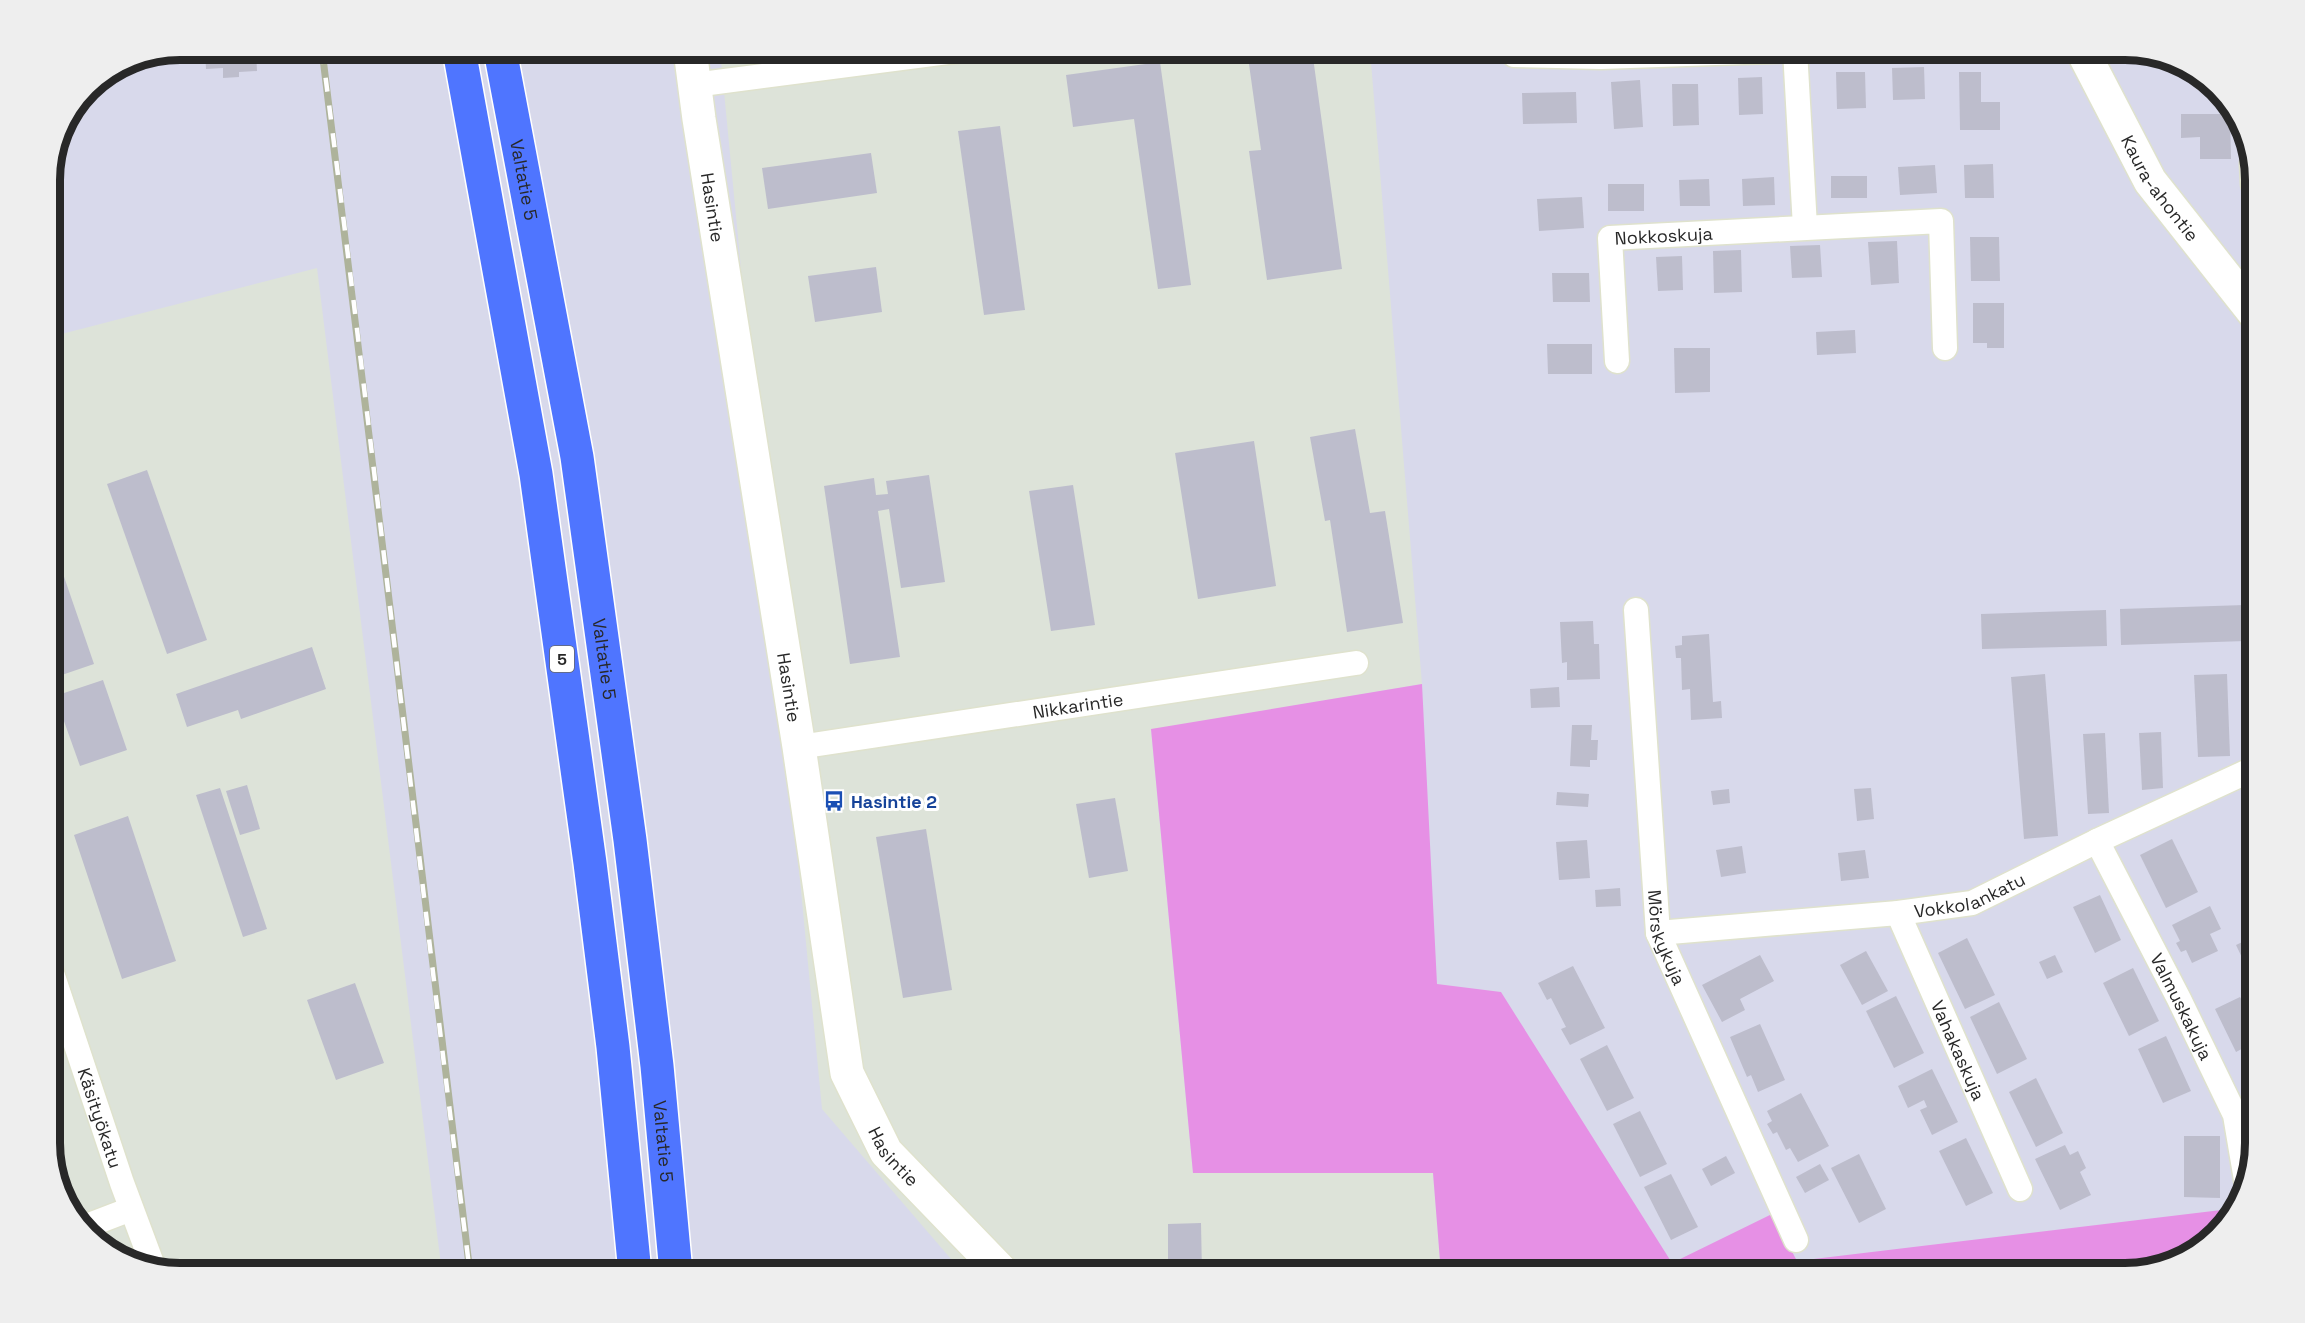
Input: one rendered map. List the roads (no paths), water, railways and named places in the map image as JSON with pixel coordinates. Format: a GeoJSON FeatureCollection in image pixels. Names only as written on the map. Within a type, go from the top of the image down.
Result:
{"type":"FeatureCollection","features":[{"type":"Feature","properties":{"kind":"highway","name":"5"},"geometry":{"type":"LineString","coordinates":[[461,60],[536,474],[592,875],[613,1047],[634,1263]]}},
{"type":"Feature","properties":{"kind":"highway","name":"Valtatie 5"},"geometry":{"type":"LineString","coordinates":[[502,60],[577,458],[628,828],[653,1032],[675,1263]]}},
{"type":"Feature","properties":{"kind":"street","name":"Hasintie"},"geometry":{"type":"LineString","coordinates":[[691,60],[799,747],[847,1073],[886,1152],[992,1263]]}},
{"type":"Feature","properties":{"kind":"street"},"geometry":{"type":"LineString","coordinates":[[694,86],[888,60]]}},
{"type":"Feature","properties":{"kind":"street"},"geometry":{"type":"LineString","coordinates":[[1795,60],[1805,227]]}},
{"type":"Feature","properties":{"kind":"street","name":"Kaura-ahontie"},"geometry":{"type":"LineString","coordinates":[[2087,60],[2150,182],[2245,301]]}},
{"type":"Feature","properties":{"kind":"street","name":"Nokkoskuja"},"geometry":{"type":"LineString","coordinates":[[1617,361],[1610,238],[1941,221],[1945,348]]}},
{"type":"Feature","properties":{"kind":"street","name":"Mörskykuja"},"geometry":{"type":"LineString","coordinates":[[1636,610],[1658,933],[1796,1240]]}},
{"type":"Feature","properties":{"kind":"street","name":"Nikkarintie"},"geometry":{"type":"LineString","coordinates":[[799,747],[1356,663]]}},
{"type":"Feature","properties":{"kind":"street","name":"Vokkolankatu"},"geometry":{"type":"LineString","coordinates":[[1658,933],[1898,913],[1972,903],[2097,841],[2245,773]]}},
{"type":"Feature","properties":{"kind":"street","name":"Valmuskakuja"},"geometry":{"type":"LineString","coordinates":[[2097,841],[2180,999],[2235,1115],[2243,1163]]}},
{"type":"Feature","properties":{"kind":"street","name":"Vahakaskuja"},"geometry":{"type":"LineString","coordinates":[[1898,913],[2020,1189]]}},
{"type":"Feature","properties":{"kind":"street","name":"Käsityökatu"},"geometry":{"type":"LineString","coordinates":[[60,998],[131,1209],[150,1259]]}},
{"type":"Feature","properties":{"kind":"street"},"geometry":{"type":"LineString","coordinates":[[92,1224],[131,1209]]}},
{"type":"Feature","properties":{"kind":"railway"},"geometry":{"type":"LineString","coordinates":[[323,60],[469,1263]]}},
{"type":"Feature","properties":{"kind":"place","name":"Hasintie 2"},"geometry":{"type":"Point","coordinates":[834,801]}}]}
